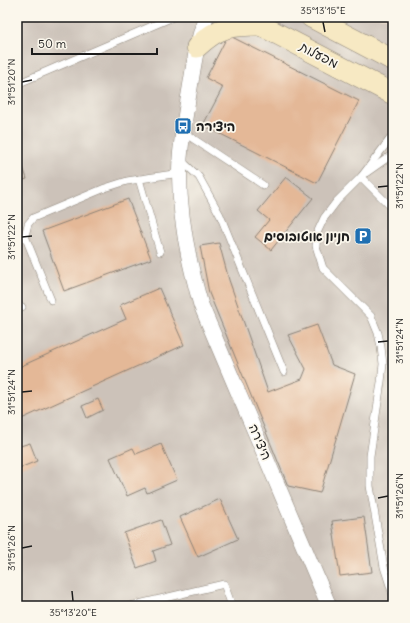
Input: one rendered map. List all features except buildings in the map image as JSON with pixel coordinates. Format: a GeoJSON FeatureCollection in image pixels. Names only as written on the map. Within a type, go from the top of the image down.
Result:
{"type":"FeatureCollection","features":[{"type":"Feature","properties":{"kind":"street","name":"היצירה"},"geometry":{"type":"LineString","coordinates":[[206,17],[197,47],[183,132],[180,166],[184,231],[190,262],[201,305],[330,606]]}},
{"type":"Feature","properties":{"kind":"street"},"geometry":{"type":"LineString","coordinates":[[310,17],[393,60]]}},
{"type":"Feature","properties":{"kind":"street"},"geometry":{"type":"LineString","coordinates":[[197,47],[207,37],[219,30],[253,21]]}},
{"type":"Feature","properties":{"kind":"street","name":"מפעלות"},"geometry":{"type":"LineString","coordinates":[[253,21],[393,94]]}},
{"type":"Feature","properties":{"kind":"lane"},"geometry":{"type":"LineString","coordinates":[[17,84],[173,17]]}},
{"type":"Feature","properties":{"kind":"lane"},"geometry":{"type":"LineString","coordinates":[[183,132],[263,185]]}},
{"type":"Feature","properties":{"kind":"lane"},"geometry":{"type":"LineString","coordinates":[[393,135],[361,177],[337,201],[324,218],[317,233],[316,246],[323,268],[371,316],[380,340],[383,364],[370,456],[370,486],[384,566],[393,595]]}},
{"type":"Feature","properties":{"kind":"lane"},"geometry":{"type":"LineString","coordinates":[[361,177],[393,154]]}},
{"type":"Feature","properties":{"kind":"lane"},"geometry":{"type":"LineString","coordinates":[[51,300],[26,236],[28,224],[33,218],[105,188],[180,166],[199,177],[220,215],[284,372]]}},
{"type":"Feature","properties":{"kind":"lane"},"geometry":{"type":"LineString","coordinates":[[361,177],[393,209]]}},
{"type":"Feature","properties":{"kind":"lane"},"geometry":{"type":"LineString","coordinates":[[139,179],[160,252]]}},
{"type":"Feature","properties":{"kind":"lane"},"geometry":{"type":"LineString","coordinates":[[130,606],[224,584],[232,606]]}},
{"type":"Feature","properties":{"kind":"shaded area"},"geometry":{"type":"Polygon","coordinates":[[[17,17],[393,17],[393,606],[17,606],[17,17]]]}},
{"type":"Feature","properties":{"kind":"place","name":"היצירה"},"geometry":{"type":"Point","coordinates":[183,126]}},
{"type":"Feature","properties":{"kind":"place","name":"חניון אוטובוסים"},"geometry":{"type":"Point","coordinates":[363,236]}}]}
